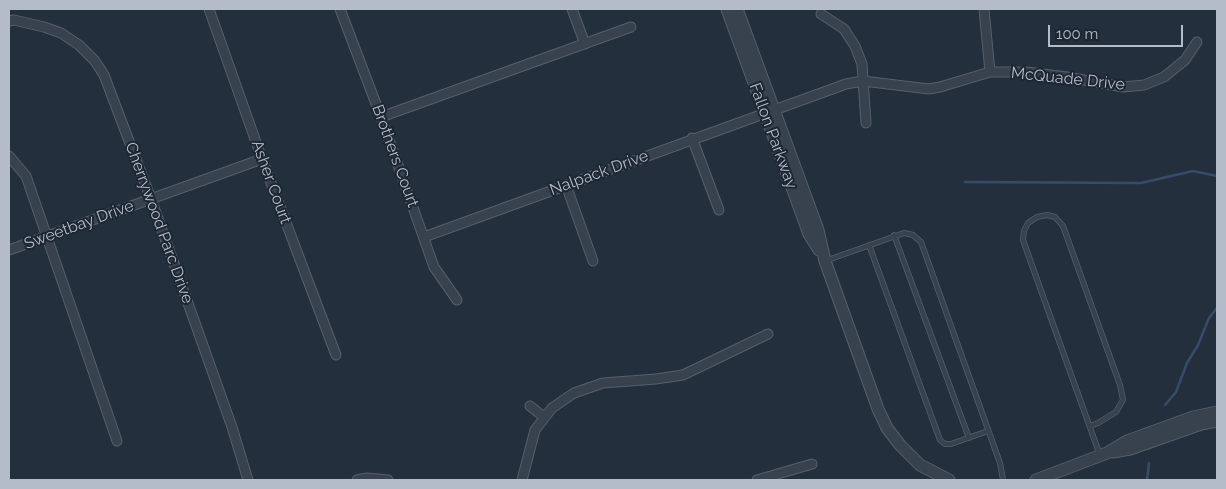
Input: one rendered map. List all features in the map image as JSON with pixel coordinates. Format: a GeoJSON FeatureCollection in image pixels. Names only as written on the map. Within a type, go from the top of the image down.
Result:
{"type":"FeatureCollection","features":[{"type":"Feature","properties":{"kind":"street","name":"Asher Court"},"geometry":{"type":"LineString","coordinates":[[209,9],[262,159],[336,355]]}},
{"type":"Feature","properties":{"kind":"street","name":"Brothers Court"},"geometry":{"type":"LineString","coordinates":[[340,9],[381,117],[434,267],[457,300]]}},
{"type":"Feature","properties":{"kind":"street"},"geometry":{"type":"LineString","coordinates":[[572,9],[585,44]]}},
{"type":"Feature","properties":{"kind":"street","name":"Fallon Parkway"},"geometry":{"type":"LineString","coordinates":[[727,9],[769,111]]}},
{"type":"Feature","properties":{"kind":"street","name":"Fallon Parkway"},"geometry":{"type":"LineString","coordinates":[[737,9],[809,234],[825,260],[871,390],[887,428],[900,446],[920,465],[949,480]]}},
{"type":"Feature","properties":{"kind":"street"},"geometry":{"type":"LineString","coordinates":[[984,9],[990,72]]}},
{"type":"Feature","properties":{"kind":"street"},"geometry":{"type":"LineString","coordinates":[[821,14],[844,29],[855,46],[862,64],[866,123]]}},
{"type":"Feature","properties":{"kind":"street","name":"Cherrywood Parc Drive"},"geometry":{"type":"LineString","coordinates":[[9,21],[14,20],[44,27],[61,33],[79,44],[95,61],[110,87],[232,426],[248,480]]}},
{"type":"Feature","properties":{"kind":"street"},"geometry":{"type":"LineString","coordinates":[[381,117],[631,27]]}},
{"type":"Feature","properties":{"kind":"street","name":"McQuade Drive"},"geometry":{"type":"LineString","coordinates":[[769,111],[846,84],[864,82],[929,89],[990,72],[1026,72],[1123,87],[1144,85],[1164,77],[1185,60],[1197,42]]}},
{"type":"Feature","properties":{"kind":"street","name":"Nalpack Drive"},"geometry":{"type":"LineString","coordinates":[[424,237],[769,111]]}},
{"type":"Feature","properties":{"kind":"street"},"geometry":{"type":"LineString","coordinates":[[692,138],[718,210]]}},
{"type":"Feature","properties":{"kind":"street"},"geometry":{"type":"LineString","coordinates":[[9,156],[26,176],[117,441]]}},
{"type":"Feature","properties":{"kind":"street","name":"Sweetbay Drive"},"geometry":{"type":"LineString","coordinates":[[9,250],[262,159]]}},
{"type":"Feature","properties":{"kind":"street"},"geometry":{"type":"LineString","coordinates":[[566,185],[593,261]]}},
{"type":"Feature","properties":{"kind":"street"},"geometry":{"type":"LineString","coordinates":[[522,480],[535,430],[552,408],[574,393],[603,383],[683,375],[768,334]]}},
{"type":"Feature","properties":{"kind":"street"},"geometry":{"type":"LineString","coordinates":[[530,406],[544,417]]}},
{"type":"Feature","properties":{"kind":"street"},"geometry":{"type":"LineString","coordinates":[[1104,455],[1127,441],[1193,417],[1217,412]]}},
{"type":"Feature","properties":{"kind":"street"},"geometry":{"type":"LineString","coordinates":[[1036,480],[1104,455],[1130,450],[1201,424],[1217,421]]}},
{"type":"Feature","properties":{"kind":"street"},"geometry":{"type":"LineString","coordinates":[[757,480],[812,464]]}},
{"type":"Feature","properties":{"kind":"street"},"geometry":{"type":"LineString","coordinates":[[356,480],[367,478],[388,480]]}},
{"type":"Feature","properties":{"kind":"lane"},"geometry":{"type":"LineString","coordinates":[[1090,426],[1116,412],[1123,400],[1120,384],[1063,226],[1055,217],[1047,215],[1037,217],[1028,223],[1024,231],[1023,240],[1090,426],[1104,455]]}},
{"type":"Feature","properties":{"kind":"lane"},"geometry":{"type":"LineString","coordinates":[[825,260],[904,233],[913,235],[921,242],[1000,463],[1002,480]]}},
{"type":"Feature","properties":{"kind":"lane"},"geometry":{"type":"LineString","coordinates":[[894,236],[969,438]]}},
{"type":"Feature","properties":{"kind":"lane"},"geometry":{"type":"LineString","coordinates":[[869,245],[940,440],[945,444],[951,444],[988,431]]}},
{"type":"Feature","properties":{"kind":"waterway"},"geometry":{"type":"LineString","coordinates":[[965,182],[1141,183],[1193,171],[1217,176]]}},
{"type":"Feature","properties":{"kind":"waterway"},"geometry":{"type":"LineString","coordinates":[[1165,405],[1176,392],[1187,363],[1198,345],[1209,318],[1217,308]]}},
{"type":"Feature","properties":{"kind":"waterway"},"geometry":{"type":"LineString","coordinates":[[1147,480],[1149,463]]}}]}
